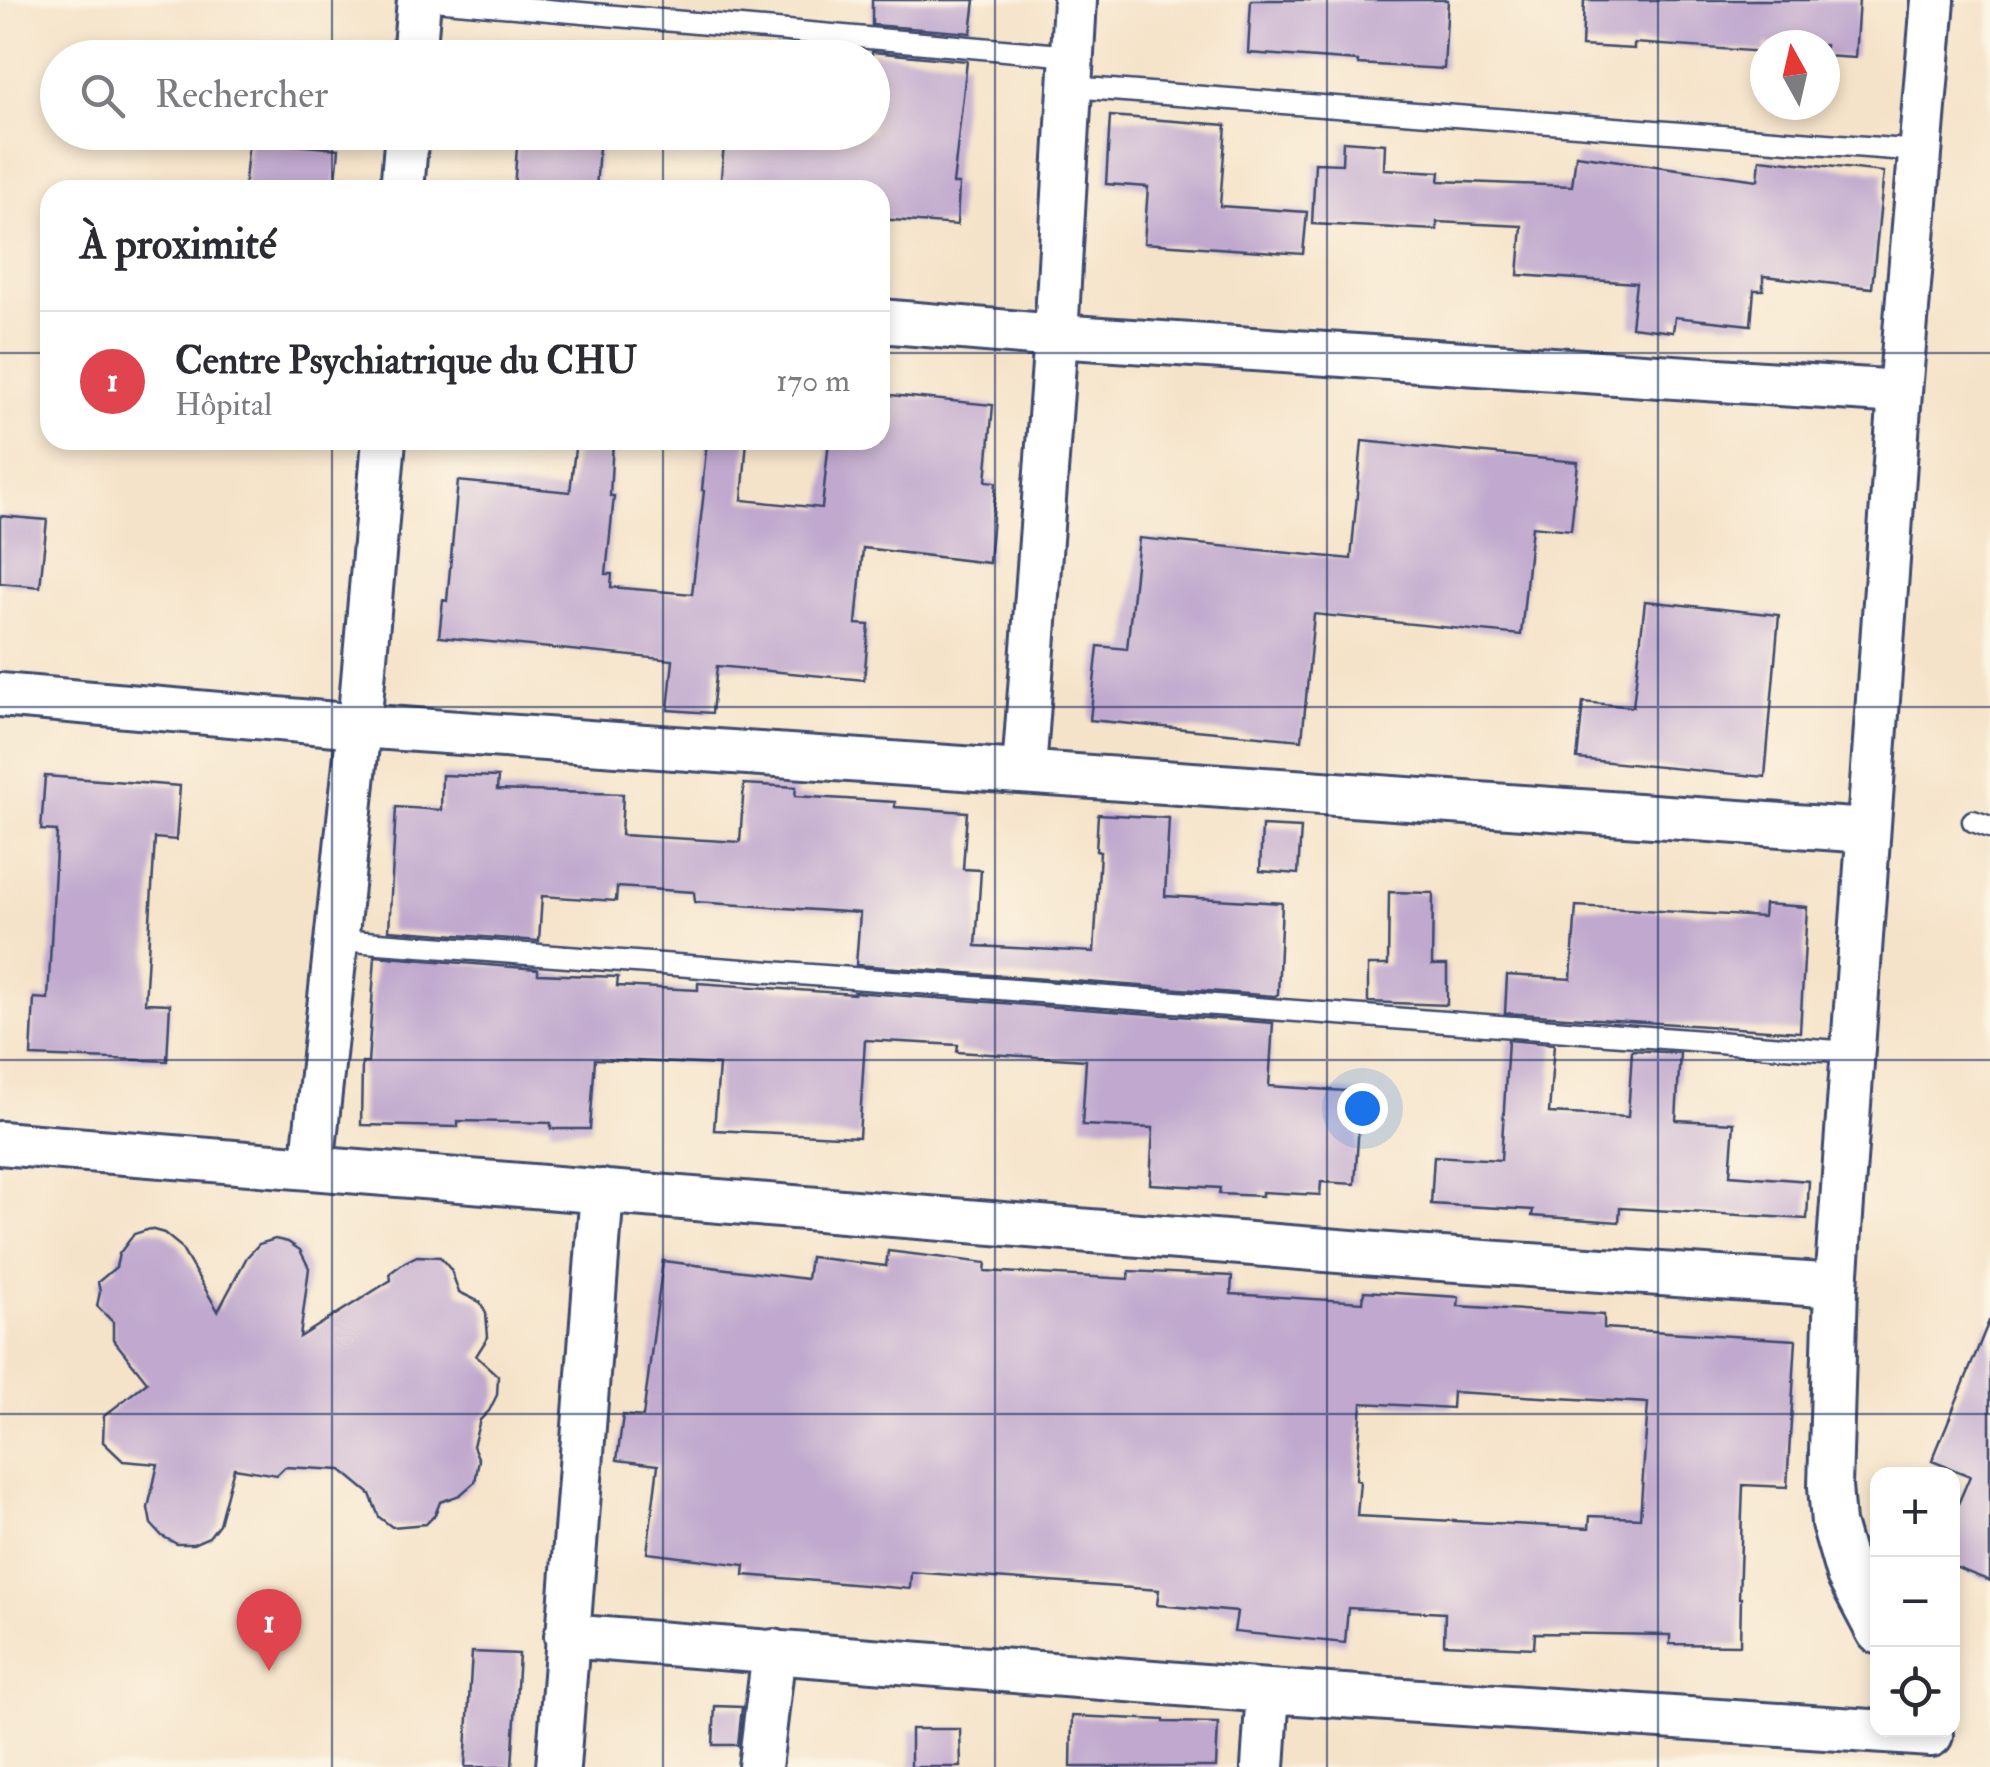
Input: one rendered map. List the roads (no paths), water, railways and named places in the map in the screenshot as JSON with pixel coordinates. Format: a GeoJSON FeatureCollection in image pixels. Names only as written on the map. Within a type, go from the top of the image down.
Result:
{"type":"FeatureCollection","features":[{"type":"Feature","properties":{"kind":"street"},"geometry":{"type":"LineString","coordinates":[[416,40],[419,0]]}},
{"type":"Feature","properties":{"kind":"street"},"geometry":{"type":"LineString","coordinates":[[1024,771],[1076,0]]}},
{"type":"Feature","properties":{"kind":"street"},"geometry":{"type":"LineString","coordinates":[[1870,1617],[1848,1575],[1833,1522],[1830,1486],[1836,1286],[1900,392],[1933,0]]}},
{"type":"Feature","properties":{"kind":"street"},"geometry":{"type":"LineString","coordinates":[[403,180],[405,150]]}},
{"type":"Feature","properties":{"kind":"street"},"geometry":{"type":"LineString","coordinates":[[890,322],[1900,392]]}},
{"type":"Feature","properties":{"kind":"street"},"geometry":{"type":"LineString","coordinates":[[312,1168],[338,940],[383,450]]}},
{"type":"Feature","properties":{"kind":"street"},"geometry":{"type":"LineString","coordinates":[[0,695],[359,726],[1868,832]]}},
{"type":"Feature","properties":{"kind":"street"},"geometry":{"type":"LineString","coordinates":[[0,1142],[1413,1257],[1836,1286]]}},
{"type":"Feature","properties":{"kind":"street"},"geometry":{"type":"LineString","coordinates":[[558,1767],[602,1190]]}},
{"type":"Feature","properties":{"kind":"street"},"geometry":{"type":"LineString","coordinates":[[566,1636],[1935,1744]]}},
{"type":"Feature","properties":{"kind":"street"},"geometry":{"type":"LineString","coordinates":[[760,1767],[774,1651]]}},
{"type":"Feature","properties":{"kind":"street"},"geometry":{"type":"LineString","coordinates":[[1263,1767],[1268,1690]]}},
{"type":"Feature","properties":{"kind":"lane"},"geometry":{"type":"LineString","coordinates":[[434,0],[788,40]]}},
{"type":"Feature","properties":{"kind":"lane"},"geometry":{"type":"LineString","coordinates":[[890,51],[1920,151]]}},
{"type":"Feature","properties":{"kind":"lane"},"geometry":{"type":"LineString","coordinates":[[338,940],[1851,1052]]}},
{"type":"Feature","properties":{"kind":"place","name":"Centre Psychiatrique du CHU"},"geometry":{"type":"Point","coordinates":[269,1671]}}]}
